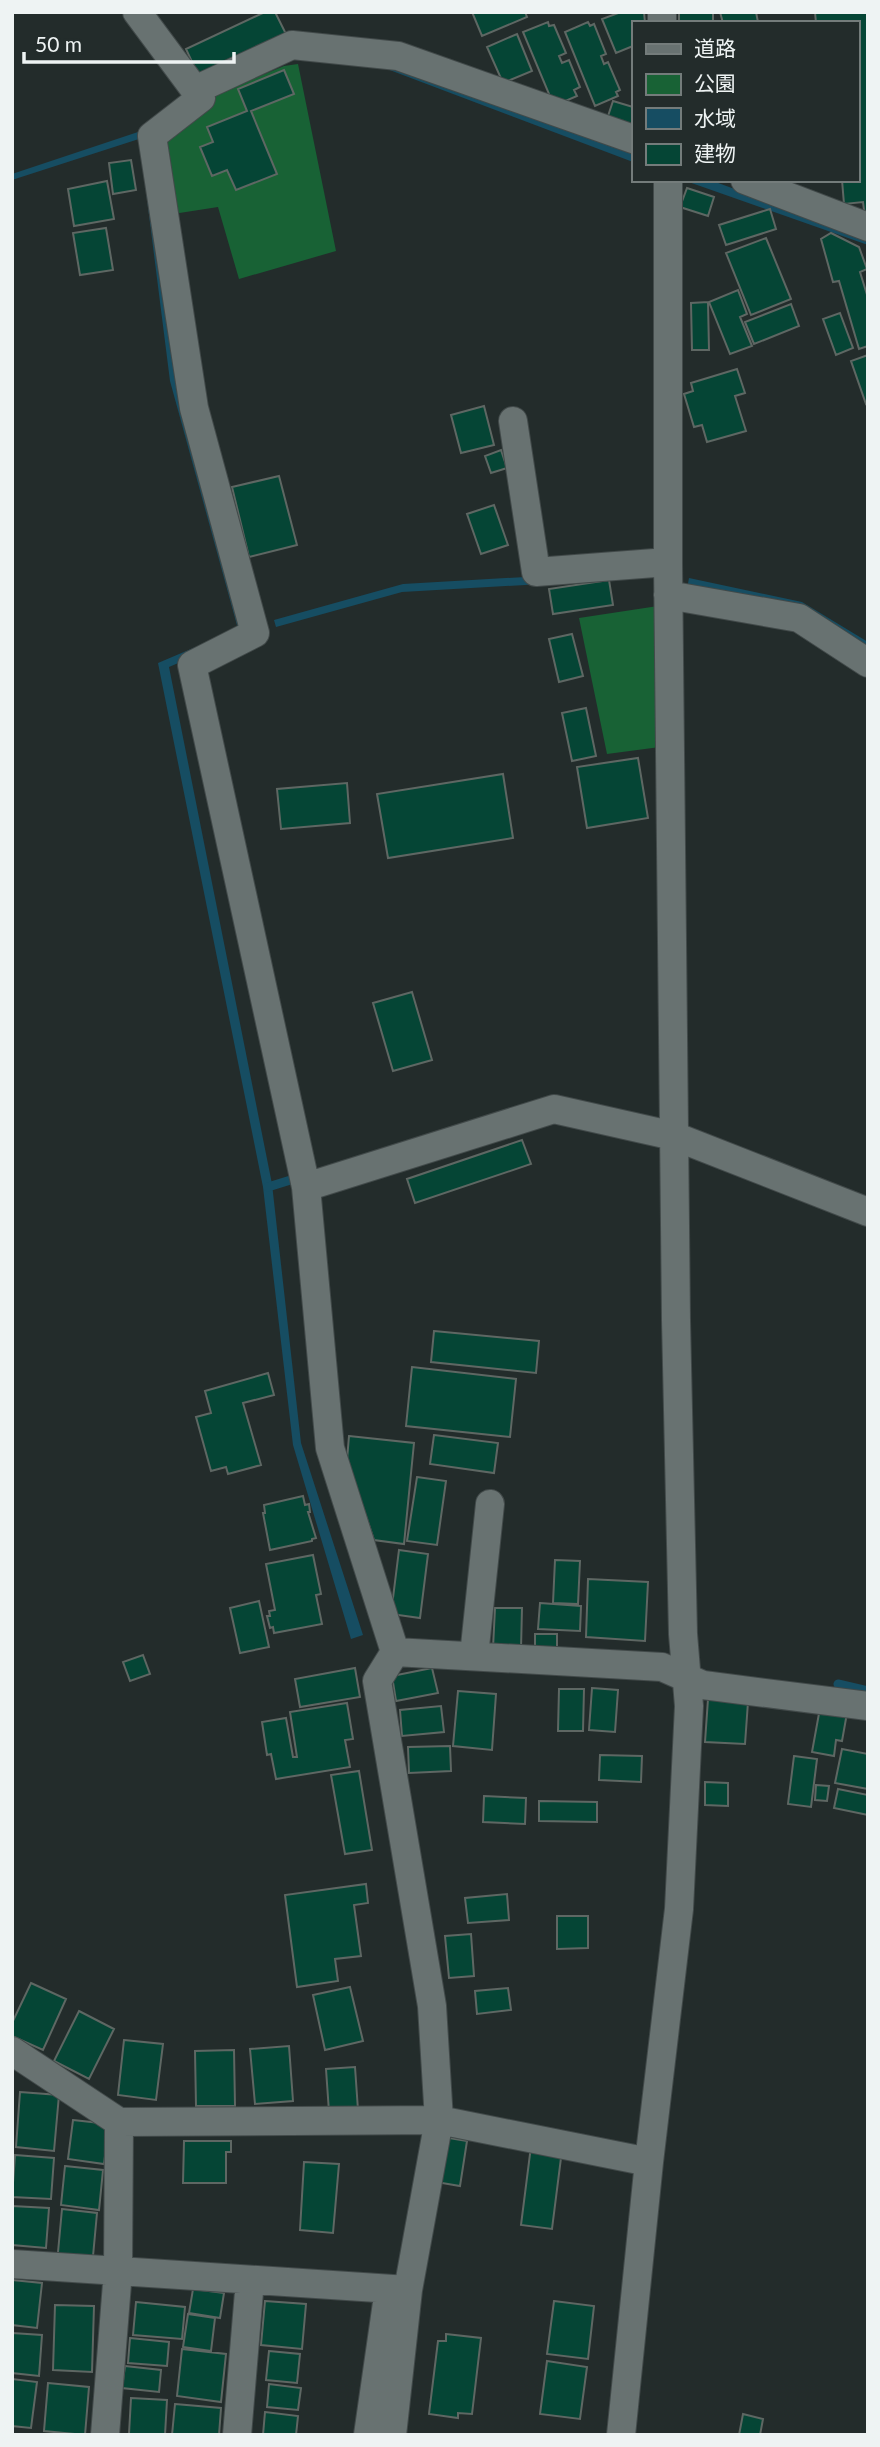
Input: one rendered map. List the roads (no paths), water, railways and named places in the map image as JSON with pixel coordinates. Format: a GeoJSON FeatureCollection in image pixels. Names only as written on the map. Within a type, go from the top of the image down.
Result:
{"type":"FeatureCollection","features":[{"type":"Feature","properties":{"kind":"street"},"geometry":{"type":"LineString","coordinates":[[137,12],[201,98],[152,136],[194,408],[255,633],[192,666],[306,1187],[330,1448],[396,1653]]}},
{"type":"Feature","properties":{"kind":"street"},"geometry":{"type":"LineString","coordinates":[[195,90],[292,45],[398,56],[632,139]]}},
{"type":"Feature","properties":{"kind":"street"},"geometry":{"type":"LineString","coordinates":[[621,2435],[679,1909],[690,1706],[683,1634],[676,1334],[668,596],[668,182]]}},
{"type":"Feature","properties":{"kind":"street"},"geometry":{"type":"LineString","coordinates":[[750,182],[868,226]]}},
{"type":"Feature","properties":{"kind":"street"},"geometry":{"type":"LineString","coordinates":[[513,421],[536,572],[668,562]]}},
{"type":"Feature","properties":{"kind":"street"},"geometry":{"type":"LineString","coordinates":[[668,596],[799,618],[868,663]]}},
{"type":"Feature","properties":{"kind":"street"},"geometry":{"type":"LineString","coordinates":[[306,1187],[554,1109],[674,1136],[868,1212]]}},
{"type":"Feature","properties":{"kind":"street"},"geometry":{"type":"LineString","coordinates":[[474,1656],[490,1504]]}},
{"type":"Feature","properties":{"kind":"street"},"geometry":{"type":"LineString","coordinates":[[396,1653],[662,1667],[703,1685],[868,1706]]}},
{"type":"Feature","properties":{"kind":"street"},"geometry":{"type":"LineString","coordinates":[[368,2435],[439,2120],[432,2006],[377,1681],[396,1653]]}},
{"type":"Feature","properties":{"kind":"street"},"geometry":{"type":"LineString","coordinates":[[12,2051],[119,2122],[439,2120],[649,2162]]}},
{"type":"Feature","properties":{"kind":"street"},"geometry":{"type":"LineString","coordinates":[[105,2435],[118,2271],[119,2122]]}},
{"type":"Feature","properties":{"kind":"street"},"geometry":{"type":"LineString","coordinates":[[12,2264],[399,2290]]}},
{"type":"Feature","properties":{"kind":"street"},"geometry":{"type":"LineString","coordinates":[[237,2435],[250,2280]]}},
{"type":"Feature","properties":{"kind":"street"},"geometry":{"type":"LineString","coordinates":[[392,2435],[399,2290]]}},
{"type":"Feature","properties":{"kind":"water"},"geometry":{"type":"Polygon","coordinates":[[[287,49],[388,58],[632,154],[632,162],[387,69],[288,58],[190,102],[151,133],[150,143],[183,378],[248,633],[169,667],[272,1184],[301,1443],[363,1635],[351,1639],[293,1445],[263,1187],[158,663],[238,629],[170,381],[140,144],[142,138],[12,180],[12,174],[147,129],[186,96],[287,49]]]}},
{"type":"Feature","properties":{"kind":"water"},"geometry":{"type":"Polygon","coordinates":[[[689,182],[715,182],[868,238],[868,245],[689,182]]]}},
{"type":"Feature","properties":{"kind":"water"},"geometry":{"type":"Polygon","coordinates":[[[646,570],[645,578],[402,592],[276,627],[274,620],[403,584],[646,570]]]}},
{"type":"Feature","properties":{"kind":"water"},"geometry":{"type":"Polygon","coordinates":[[[689,578],[802,602],[868,642],[868,654],[687,589],[689,578]]]}},
{"type":"Feature","properties":{"kind":"waterway"},"geometry":{"type":"LineString","coordinates":[[268,1187],[297,1178]]}},
{"type":"Feature","properties":{"kind":"waterway"},"geometry":{"type":"LineString","coordinates":[[838,1684],[868,1691]]}}]}
